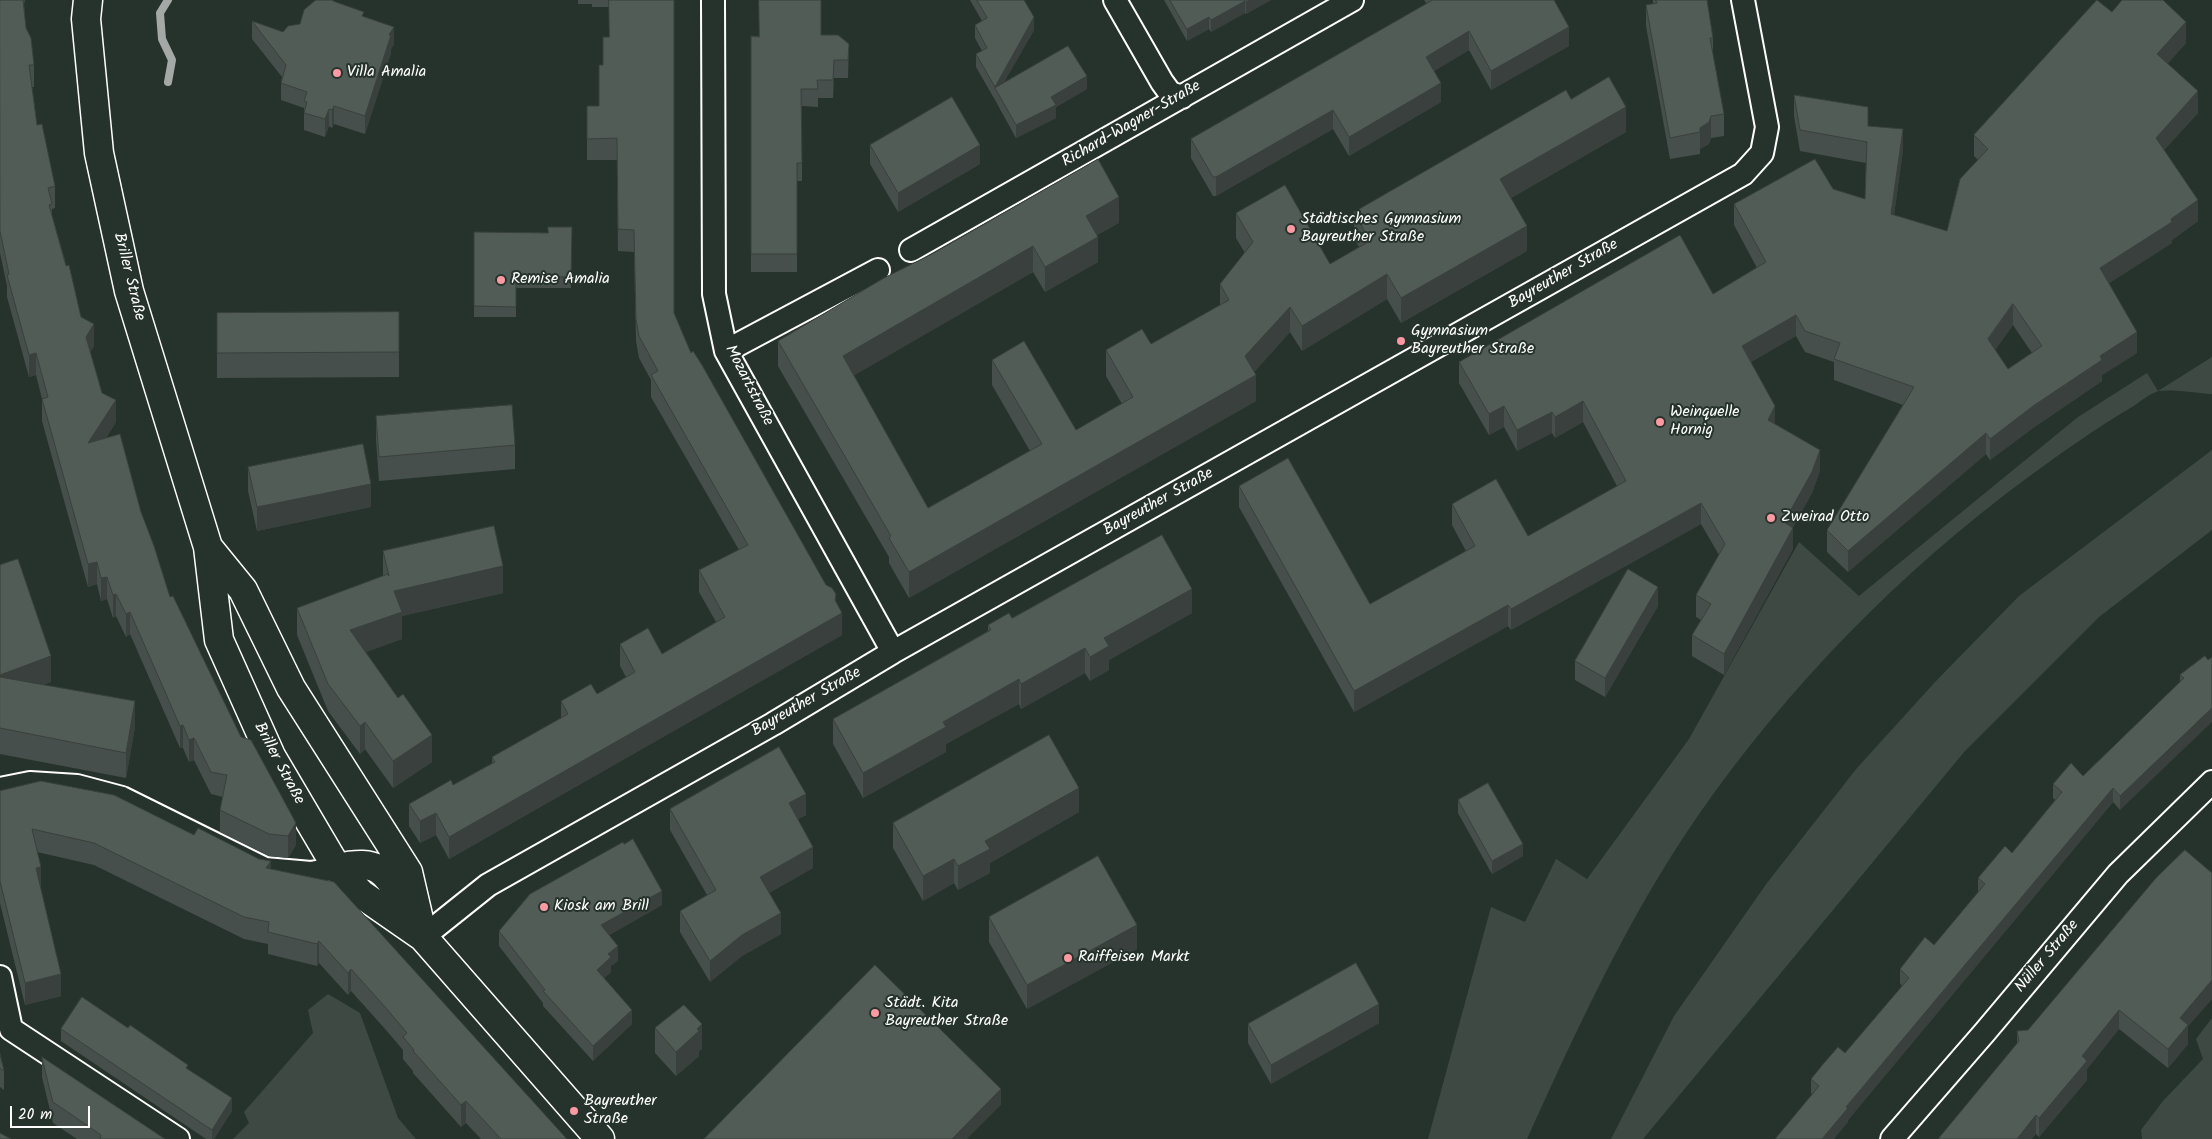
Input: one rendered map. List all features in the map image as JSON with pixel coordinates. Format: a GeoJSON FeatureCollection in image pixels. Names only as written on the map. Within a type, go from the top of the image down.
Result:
{"type":"FeatureCollection","features":[{"type":"Feature","properties":{"kind":"main road","name":"Briller Straße"},"geometry":{"type":"LineString","coordinates":[[88,0],[86,19],[99,153],[123,263],[138,320],[208,547],[219,640],[271,756],[337,868]]}},
{"type":"Feature","properties":{"kind":"main road","name":"Briller Straße"},"geometry":{"type":"LineString","coordinates":[[208,547],[243,590],[291,688],[408,872],[423,937],[600,1139]]}},
{"type":"Feature","properties":{"kind":"main road"},"geometry":{"type":"LineString","coordinates":[[337,868],[357,863],[370,864],[383,870],[423,937]]}},
{"type":"Feature","properties":{"kind":"street","name":"Mozartstraße"},"geometry":{"type":"LineString","coordinates":[[713,0],[714,294],[726,351],[893,652]]}},
{"type":"Feature","properties":{"kind":"street"},"geometry":{"type":"LineString","coordinates":[[1115,0],[1162,82],[1170,93],[1182,97]]}},
{"type":"Feature","properties":{"kind":"street","name":"Richard-Wagner-Straße"},"geometry":{"type":"LineString","coordinates":[[911,250],[1352,0]]}},
{"type":"Feature","properties":{"kind":"street","name":"Bayreuther Straße"},"geometry":{"type":"LineString","coordinates":[[423,937],[488,885],[773,724],[893,652],[1743,174],[1762,154],[1767,127],[1743,0]]}},
{"type":"Feature","properties":{"kind":"street"},"geometry":{"type":"LineString","coordinates":[[726,351],[878,270]]}},
{"type":"Feature","properties":{"kind":"street","name":"Nüller Straße"},"geometry":{"type":"LineString","coordinates":[[1892,1139],[2118,874],[2212,782]]}},
{"type":"Feature","properties":{"kind":"street"},"geometry":{"type":"LineString","coordinates":[[0,789],[30,783],[77,786],[122,798],[265,869],[311,873],[337,868]]}},
{"type":"Feature","properties":{"kind":"street"},"geometry":{"type":"LineString","coordinates":[[0,977],[11,1029],[178,1139]]}},
{"type":"Feature","properties":{"kind":"shaded area"},"geometry":{"type":"Polygon","coordinates":[[[2212,357],[2212,394],[2172,390],[2156,392],[2065,450],[1980,514],[1935,552],[1891,592],[1807,677],[1732,769],[1697,817],[1648,894],[1605,974],[1527,1139],[1428,1139],[1491,907],[1525,922],[1556,859],[1587,879],[1689,739],[1799,542],[1859,596],[2078,417],[2147,373],[2158,391],[2212,357]]]}},
{"type":"Feature","properties":{"kind":"shaded area"},"geometry":{"type":"Polygon","coordinates":[[[2212,450],[2212,530],[2099,617],[1965,751],[1643,1139],[1611,1139],[1674,1016],[1767,883],[1857,768],[1936,681],[2019,596],[2212,450]]]}},
{"type":"Feature","properties":{"kind":"shaded area"},"geometry":{"type":"Polygon","coordinates":[[[328,994],[360,1013],[398,1118],[416,1139],[233,1139],[249,1123],[244,1112],[313,1033],[308,1010],[328,994]]]}},
{"type":"Feature","properties":{"kind":"shaded area"},"geometry":{"type":"Polygon","coordinates":[[[2212,1018],[2212,1139],[2142,1139],[2141,1130],[2163,1101],[2203,1059],[2196,1039],[2212,1018]]]}},
{"type":"Feature","properties":{"kind":"building"},"geometry":{"type":"Polygon","coordinates":[[[0,0],[23,0],[26,28],[31,38],[34,65],[29,65],[37,125],[42,124],[55,186],[48,188],[52,204],[49,205],[66,266],[69,265],[81,317],[94,324],[86,337],[102,393],[116,400],[88,443],[120,434],[141,512],[170,597],[173,596],[241,737],[251,740],[296,823],[288,836],[269,834],[220,810],[227,775],[211,772],[194,738],[189,740],[183,725],[180,726],[130,612],[126,614],[116,594],[113,595],[107,577],[101,578],[97,562],[88,564],[42,399],[48,397],[36,353],[29,355],[7,275],[9,274],[0,231],[0,0]]]}},
{"type":"Feature","properties":{"kind":"building","name":"Villa Amalia"},"geometry":{"type":"Polygon","coordinates":[[[316,0],[333,0],[364,12],[362,16],[394,27],[389,35],[391,35],[365,116],[334,106],[332,110],[329,109],[325,119],[304,113],[307,102],[304,101],[307,92],[281,83],[286,65],[252,21],[283,32],[288,26],[300,24],[304,10],[316,0]]]}},
{"type":"Feature","properties":{"kind":"building"},"geometry":{"type":"Polygon","coordinates":[[[609,0],[674,0],[674,313],[691,353],[693,351],[702,365],[826,585],[832,588],[836,594],[835,600],[842,613],[449,837],[436,813],[420,821],[409,804],[451,780],[453,785],[495,762],[492,757],[568,714],[561,701],[591,684],[597,694],[635,672],[620,644],[648,628],[662,654],[725,617],[699,570],[748,545],[651,375],[658,371],[639,336],[636,319],[634,230],[618,229],[617,138],[587,139],[587,106],[599,106],[599,65],[603,65],[603,37],[609,37],[609,0]]]}},
{"type":"Feature","properties":{"kind":"building"},"geometry":{"type":"Polygon","coordinates":[[[759,0],[821,0],[821,35],[838,35],[849,44],[848,60],[834,60],[833,80],[817,80],[818,89],[801,89],[802,163],[797,163],[797,254],[751,254],[751,36],[759,37],[759,0]]]}},
{"type":"Feature","properties":{"kind":"building"},"geometry":{"type":"Polygon","coordinates":[[[977,0],[1024,0],[1034,17],[995,87],[976,54],[987,48],[975,25],[987,18],[977,0]]]}},
{"type":"Feature","properties":{"kind":"building"},"geometry":{"type":"Polygon","coordinates":[[[1170,0],[1250,0],[1211,20],[1209,17],[1187,29],[1170,0]]]}},
{"type":"Feature","properties":{"kind":"building"},"geometry":{"type":"Polygon","coordinates":[[[1433,0],[1554,0],[1569,27],[1491,71],[1469,31],[1426,57],[1441,83],[1349,137],[1333,110],[1213,177],[1191,139],[1433,0]]]}},
{"type":"Feature","properties":{"kind":"building"},"geometry":{"type":"Polygon","coordinates":[[[1656,0],[1707,0],[1713,38],[1710,38],[1724,114],[1711,116],[1709,122],[1700,128],[1700,132],[1670,138],[1646,5],[1657,3],[1656,0]]]}},
{"type":"Feature","properties":{"kind":"building"},"geometry":{"type":"Polygon","coordinates":[[[2097,0],[2112,12],[2122,0],[2163,0],[2186,22],[2157,54],[2198,91],[2156,138],[2198,200],[2171,219],[2172,222],[2100,268],[2137,332],[2100,356],[2102,360],[2033,406],[1990,439],[1986,433],[1848,551],[1827,530],[1914,387],[1834,359],[1840,343],[1805,331],[1796,315],[1742,346],[1775,406],[1768,420],[1820,450],[1812,472],[1784,522],[1793,528],[1724,654],[1692,635],[1711,604],[1696,595],[1725,544],[1701,503],[1511,609],[1508,605],[1354,691],[1239,486],[1288,458],[1370,604],[1475,546],[1452,504],[1496,479],[1528,536],[1626,481],[1583,401],[1555,417],[1552,412],[1517,430],[1504,406],[1489,414],[1459,362],[1680,235],[1713,294],[1766,262],[1734,204],[1815,159],[1833,189],[1865,199],[1867,142],[1800,130],[1794,95],[1868,107],[1868,126],[1903,129],[1891,214],[1947,231],[1960,179],[1988,149],[1974,135],[2097,0]],[[2013,304],[1988,339],[2008,369],[2042,346],[2013,304]]]}},
{"type":"Feature","properties":{"kind":"building"},"geometry":{"type":"Polygon","coordinates":[[[1068,46],[1087,76],[1051,97],[1056,105],[1016,125],[995,88],[1068,46]]]}},
{"type":"Feature","properties":{"kind":"building"},"geometry":{"type":"Polygon","coordinates":[[[1609,77],[1626,107],[1500,179],[1527,226],[1401,298],[1387,274],[1302,326],[1290,307],[1245,356],[1256,375],[909,572],[889,538],[891,536],[778,341],[884,278],[932,254],[1098,159],[1119,197],[1086,216],[1098,237],[1045,267],[1033,246],[843,356],[928,508],[1042,444],[992,360],[1024,341],[1076,430],[1133,397],[1106,350],[1142,329],[1151,344],[1229,300],[1220,284],[1253,242],[1236,213],[1285,185],[1330,264],[1370,241],[1354,212],[1566,90],[1571,99],[1609,77]]]}},
{"type":"Feature","properties":{"kind":"building"},"geometry":{"type":"Polygon","coordinates":[[[952,97],[980,145],[898,193],[870,145],[952,97]]]}},
{"type":"Feature","properties":{"kind":"building"},"geometry":{"type":"Polygon","coordinates":[[[548,227],[572,227],[571,277],[516,277],[516,307],[474,306],[474,232],[548,233],[548,227]]]}},
{"type":"Feature","properties":{"kind":"building"},"geometry":{"type":"Polygon","coordinates":[[[399,312],[399,352],[217,353],[217,313],[399,312]]]}},
{"type":"Feature","properties":{"kind":"building"},"geometry":{"type":"Polygon","coordinates":[[[512,405],[515,445],[379,457],[376,416],[512,405]]]}},
{"type":"Feature","properties":{"kind":"building"},"geometry":{"type":"Polygon","coordinates":[[[363,444],[371,484],[257,507],[248,467],[363,444]]]}},
{"type":"Feature","properties":{"kind":"building"},"geometry":{"type":"Polygon","coordinates":[[[494,526],[503,566],[394,591],[402,612],[350,630],[398,698],[403,694],[432,735],[393,761],[365,722],[360,726],[328,684],[297,608],[388,574],[389,576],[383,551],[494,526]]]}},
{"type":"Feature","properties":{"kind":"building"},"geometry":{"type":"Polygon","coordinates":[[[1162,535],[1192,589],[1104,638],[1109,646],[1090,657],[1085,648],[1021,684],[1019,679],[943,722],[946,727],[863,773],[833,719],[991,630],[988,625],[1009,613],[1012,618],[1162,535]]]}},
{"type":"Feature","properties":{"kind":"building"},"geometry":{"type":"Polygon","coordinates":[[[18,559],[51,656],[0,675],[0,565],[18,559]]]}},
{"type":"Feature","properties":{"kind":"building"},"geometry":{"type":"Polygon","coordinates":[[[1628,569],[1658,587],[1605,678],[1575,661],[1628,569]]]}},
{"type":"Feature","properties":{"kind":"building"},"geometry":{"type":"Polygon","coordinates":[[[2205,656],[2208,660],[2212,657],[2212,708],[2120,796],[2113,788],[1846,1107],[1848,1108],[1822,1139],[1775,1139],[1819,1086],[1811,1079],[1824,1063],[1838,1047],[1845,1053],[1909,978],[1900,969],[1925,937],[1934,945],[1985,884],[1978,878],[2005,846],[2012,853],[2062,792],[2053,784],[2071,763],[2083,776],[2184,678],[2180,675],[2205,656]]]}},
{"type":"Feature","properties":{"kind":"building"},"geometry":{"type":"Polygon","coordinates":[[[0,677],[135,701],[126,753],[0,728],[0,677]]]}},
{"type":"Feature","properties":{"kind":"building"},"geometry":{"type":"Polygon","coordinates":[[[1049,735],[1079,788],[985,841],[990,849],[958,866],[954,859],[923,876],[893,823],[1049,735]]]}},
{"type":"Feature","properties":{"kind":"building"},"geometry":{"type":"Polygon","coordinates":[[[779,747],[806,794],[789,803],[813,847],[760,877],[781,913],[742,935],[710,961],[680,911],[716,890],[670,809],[779,747]]]}},
{"type":"Feature","properties":{"kind":"building"},"geometry":{"type":"Polygon","coordinates":[[[41,781],[114,795],[194,835],[198,828],[259,859],[271,861],[266,868],[334,882],[567,1139],[501,1139],[466,1101],[461,1105],[413,1051],[403,1037],[407,1033],[386,1008],[351,969],[348,973],[319,941],[317,944],[268,932],[269,922],[244,917],[94,843],[32,829],[41,867],[36,868],[61,974],[25,983],[0,881],[0,791],[41,781]]]}},
{"type":"Feature","properties":{"kind":"building"},"geometry":{"type":"Polygon","coordinates":[[[1488,783],[1523,844],[1492,861],[1458,800],[1488,783]]]}},
{"type":"Feature","properties":{"kind":"building"},"geometry":{"type":"Polygon","coordinates":[[[633,839],[662,891],[601,925],[618,946],[608,954],[611,957],[597,970],[632,1010],[593,1046],[543,991],[545,990],[499,931],[530,894],[623,842],[624,844],[633,839]]]}},
{"type":"Feature","properties":{"kind":"building"},"geometry":{"type":"Polygon","coordinates":[[[2185,850],[2212,873],[2212,980],[2180,1018],[2188,1025],[2168,1049],[2119,1010],[2082,1056],[2087,1061],[2039,1118],[2036,1115],[2017,1139],[1938,1139],[2019,1041],[2017,1031],[2028,1030],[2156,878],[2185,850]]]}},
{"type":"Feature","properties":{"kind":"building"},"geometry":{"type":"Polygon","coordinates":[[[1098,856],[1137,925],[1027,985],[989,917],[1098,856]]]}},
{"type":"Feature","properties":{"kind":"building"},"geometry":{"type":"Polygon","coordinates":[[[1356,963],[1379,1004],[1271,1065],[1248,1024],[1356,963]]]}},
{"type":"Feature","properties":{"kind":"building"},"geometry":{"type":"Polygon","coordinates":[[[875,965],[1001,1089],[952,1139],[704,1139],[875,965]]]}},
{"type":"Feature","properties":{"kind":"building"},"geometry":{"type":"Polygon","coordinates":[[[82,997],[128,1028],[130,1025],[188,1065],[186,1068],[232,1098],[212,1130],[61,1029],[82,997]]]}},
{"type":"Feature","properties":{"kind":"building"},"geometry":{"type":"Polygon","coordinates":[[[684,1005],[702,1024],[697,1029],[699,1031],[676,1052],[655,1028],[684,1005]]]}},
{"type":"Feature","properties":{"kind":"building"},"geometry":{"type":"Polygon","coordinates":[[[0,1054],[4,1071],[0,1068],[0,1054]]]}},
{"type":"Feature","properties":{"kind":"building"},"geometry":{"type":"Polygon","coordinates":[[[42,1057],[165,1139],[100,1139],[101,1135],[53,1102],[42,1057]]]}},
{"type":"Feature","properties":{"kind":"building"},"geometry":{"type":"Polygon","coordinates":[[[0,1133],[11,1139],[0,1139],[0,1133]]]}},
{"type":"Feature","properties":{"kind":"waterway"},"geometry":{"type":"LineString","coordinates":[[168,0],[160,13],[162,39],[172,60],[168,82]]}},
{"type":"Feature","properties":{"kind":"place","name":"Villa Amalia"},"geometry":{"type":"Point","coordinates":[337,73]}},
{"type":"Feature","properties":{"kind":"place","name":"Städtisches Gymnasium Bayreuther Straße"},"geometry":{"type":"Point","coordinates":[1291,229]}},
{"type":"Feature","properties":{"kind":"place","name":"Remise Amalia"},"geometry":{"type":"Point","coordinates":[501,280]}},
{"type":"Feature","properties":{"kind":"place","name":"Gymnasium Bayreuther Straße"},"geometry":{"type":"Point","coordinates":[1401,341]}},
{"type":"Feature","properties":{"kind":"place","name":"Weinquelle Hornig"},"geometry":{"type":"Point","coordinates":[1660,422]}},
{"type":"Feature","properties":{"kind":"place","name":"Zweirad Otto"},"geometry":{"type":"Point","coordinates":[1771,518]}},
{"type":"Feature","properties":{"kind":"place","name":"Kiosk am Brill"},"geometry":{"type":"Point","coordinates":[544,907]}},
{"type":"Feature","properties":{"kind":"place","name":"Raiffeisen Markt"},"geometry":{"type":"Point","coordinates":[1068,958]}},
{"type":"Feature","properties":{"kind":"place","name":"Städt. Kita Bayreuther Straße"},"geometry":{"type":"Point","coordinates":[875,1013]}},
{"type":"Feature","properties":{"kind":"place","name":"Bayreuther Straße"},"geometry":{"type":"Point","coordinates":[574,1111]}}]}
